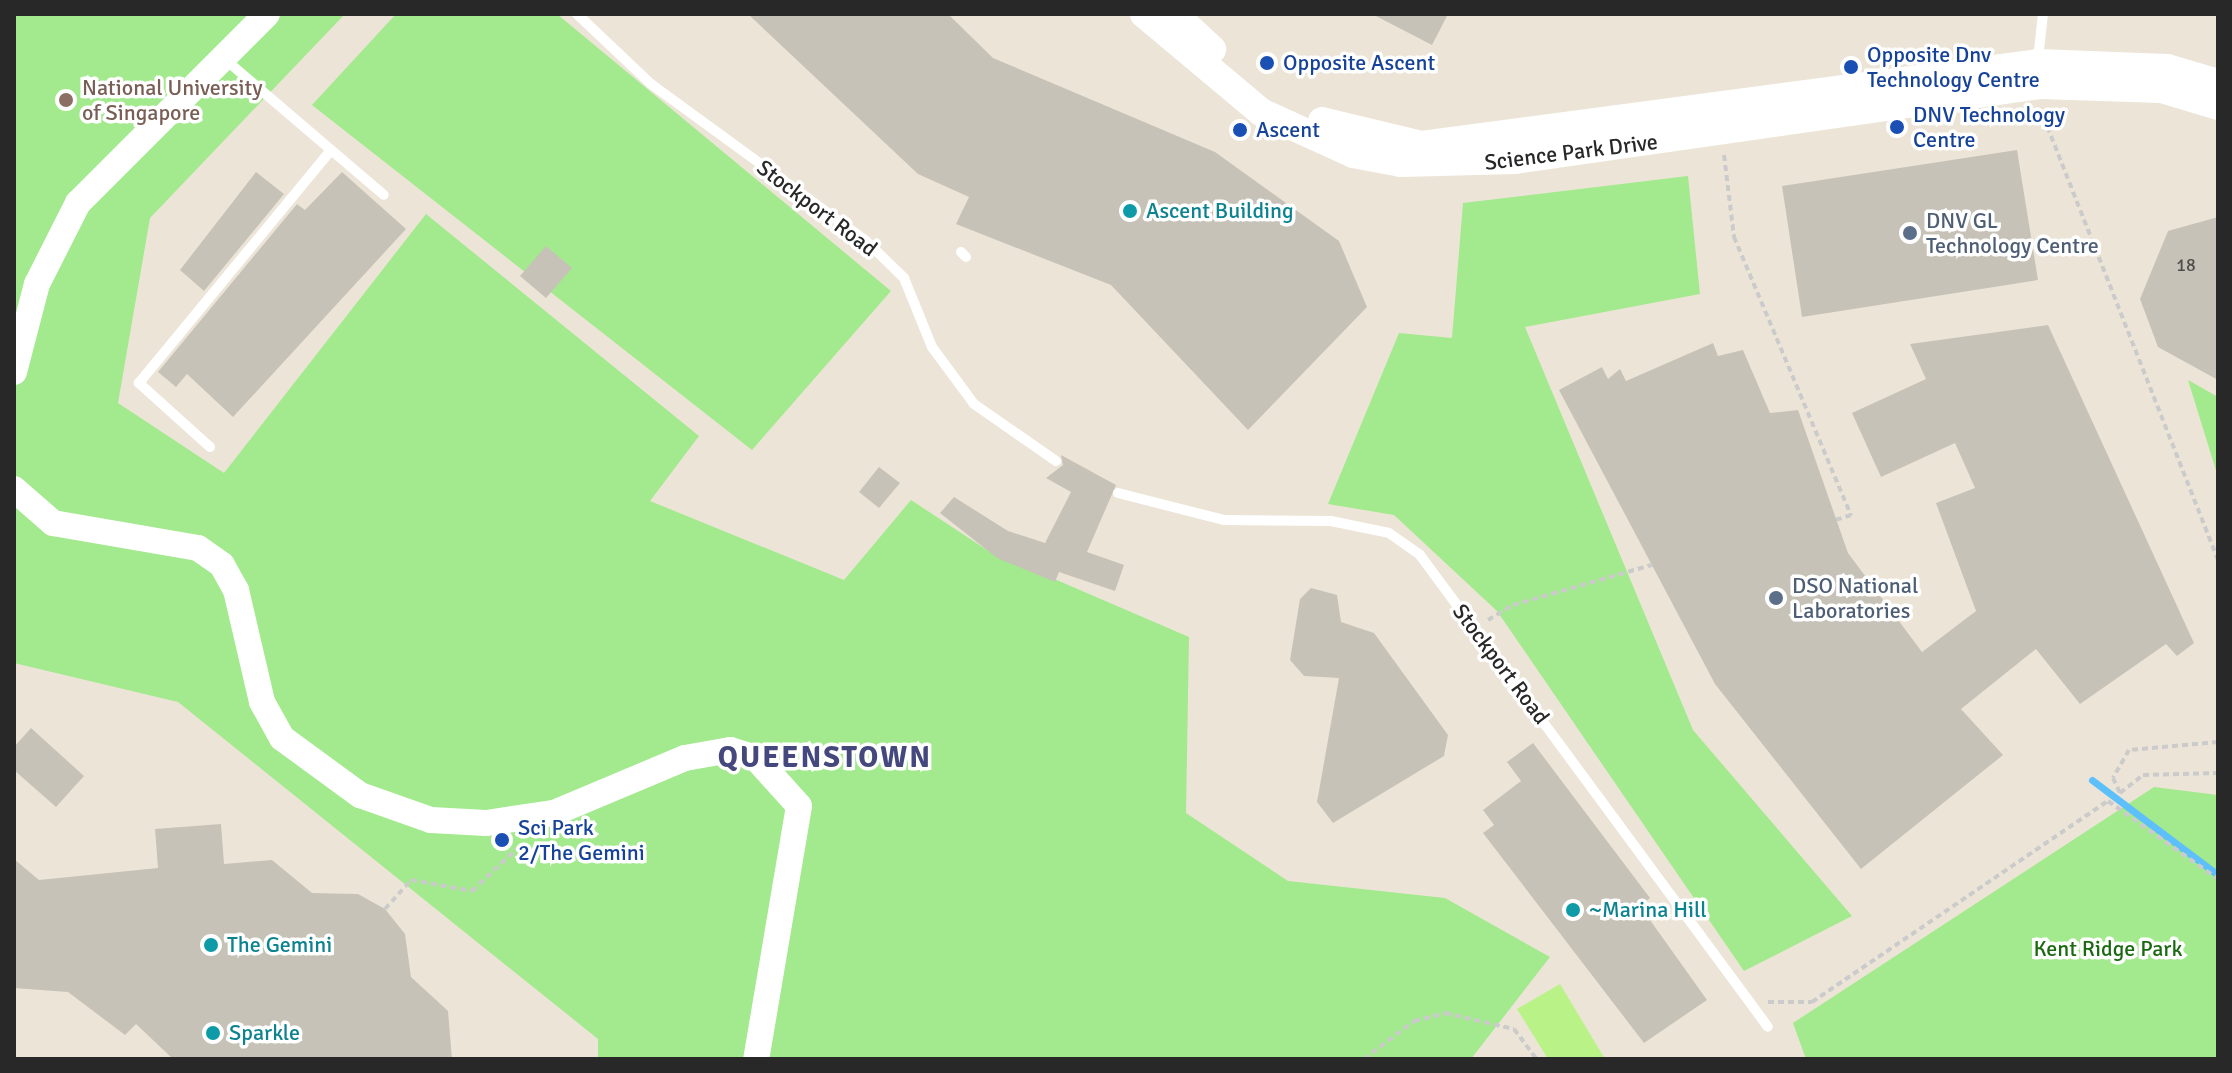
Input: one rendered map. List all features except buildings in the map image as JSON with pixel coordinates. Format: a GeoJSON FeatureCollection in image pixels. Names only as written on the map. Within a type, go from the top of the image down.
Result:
{"type":"FeatureCollection","features":[{"type":"Feature","properties":{"kind":"main road","name":"Science Park Drive"},"geometry":{"type":"LineString","coordinates":[[1144,14],[1261,112],[1355,144],[1402,153],[1515,160],[2039,74],[2116,74],[2218,83]]}},
{"type":"Feature","properties":{"kind":"main road","name":"Science Park Drive"},"geometry":{"type":"LineString","coordinates":[[1174,14],[1268,98],[1355,144]]}},
{"type":"Feature","properties":{"kind":"main road","name":"Science Park Drive"},"geometry":{"type":"LineString","coordinates":[[2116,74],[2218,106]]}},
{"type":"Feature","properties":{"kind":"street"},"geometry":{"type":"LineString","coordinates":[[14,372],[37,284],[78,203],[227,61],[267,14]]}},
{"type":"Feature","properties":{"kind":"street"},"geometry":{"type":"LineString","coordinates":[[14,489],[53,523],[198,548],[222,565],[236,590],[262,702],[282,738],[360,795],[431,820],[486,823],[554,813],[685,758],[730,750],[756,758],[799,806],[756,1059]]}},
{"type":"Feature","properties":{"kind":"lane","name":"Stockport Road"},"geometry":{"type":"LineString","coordinates":[[577,14],[651,84],[866,241],[904,278],[932,347],[974,404],[1056,461]]}},
{"type":"Feature","properties":{"kind":"lane"},"geometry":{"type":"LineString","coordinates":[[2039,74],[2043,14]]}},
{"type":"Feature","properties":{"kind":"lane"},"geometry":{"type":"LineString","coordinates":[[227,61],[384,195]]}},
{"type":"Feature","properties":{"kind":"lane"},"geometry":{"type":"LineString","coordinates":[[210,447],[139,383],[331,150]]}},
{"type":"Feature","properties":{"kind":"lane","name":"Stockport Road"},"geometry":{"type":"LineString","coordinates":[[1118,493],[1224,520],[1331,521],[1389,533],[1420,555],[1768,1027]]}},
{"type":"Feature","properties":{"kind":"path"},"geometry":{"type":"LineString","coordinates":[[2039,74],[2040,113],[2218,560]]}},
{"type":"Feature","properties":{"kind":"path"},"geometry":{"type":"LineString","coordinates":[[1723,153],[1734,237],[1851,515],[1836,520]]}},
{"type":"Feature","properties":{"kind":"path"},"geometry":{"type":"LineString","coordinates":[[1474,628],[1513,605],[1652,565]]}},
{"type":"Feature","properties":{"kind":"path"},"geometry":{"type":"LineString","coordinates":[[2218,742],[2129,750],[2113,778],[2120,793],[2143,775],[2218,773]]}},
{"type":"Feature","properties":{"kind":"path"},"geometry":{"type":"LineString","coordinates":[[1777,998],[1812,1002],[2108,801],[2218,879]]}},
{"type":"Feature","properties":{"kind":"path"},"geometry":{"type":"LineString","coordinates":[[385,909],[411,880],[472,891],[523,840]]}},
{"type":"Feature","properties":{"kind":"path"},"geometry":{"type":"LineString","coordinates":[[1364,1059],[1414,1021],[1445,1013],[1514,1029],[1537,1059]]}},
{"type":"Feature","properties":{"kind":"green space"},"geometry":{"type":"Polygon","coordinates":[[[14,14],[345,14],[150,218],[118,403],[224,473],[426,214],[699,436],[650,501],[844,580],[911,500],[987,550],[1189,637],[1186,813],[1288,881],[1445,898],[1550,957],[1471,1059],[598,1059],[598,1039],[178,702],[14,663],[14,14]]]}},
{"type":"Feature","properties":{"kind":"green space"},"geometry":{"type":"Polygon","coordinates":[[[396,14],[557,14],[891,291],[752,450],[312,105],[396,14]]]}},
{"type":"Feature","properties":{"kind":"green space"},"geometry":{"type":"Polygon","coordinates":[[[1688,176],[1700,294],[1525,327],[1693,730],[1852,916],[1744,971],[1497,611],[1394,515],[1328,504],[1399,333],[1452,338],[1463,203],[1688,176]]]}},
{"type":"Feature","properties":{"kind":"green space"},"geometry":{"type":"Polygon","coordinates":[[[2188,380],[2218,397],[2218,477],[2188,380]]]}},
{"type":"Feature","properties":{"kind":"green space","name":"Kent Ridge Park"},"geometry":{"type":"Polygon","coordinates":[[[2154,787],[2218,795],[2218,1059],[1806,1059],[1793,1023],[2154,787]]]}},
{"type":"Feature","properties":{"kind":"green space"},"geometry":{"type":"Polygon","coordinates":[[[1560,984],[1605,1059],[1548,1059],[1517,1009],[1560,984]]]}},
{"type":"Feature","properties":{"kind":"waterway"},"geometry":{"type":"LineString","coordinates":[[2092,780],[2218,875]]}},
{"type":"Feature","properties":{"kind":"place","name":"Opposite Ascent"},"geometry":{"type":"Point","coordinates":[1267,63]}},
{"type":"Feature","properties":{"kind":"place","name":"Opposite Dnv Technology Centre"},"geometry":{"type":"Point","coordinates":[1851,67]}},
{"type":"Feature","properties":{"kind":"place","name":"National University of Singapore"},"geometry":{"type":"Point","coordinates":[66,100]}},
{"type":"Feature","properties":{"kind":"place","name":"DNV Technology Centre"},"geometry":{"type":"Point","coordinates":[1897,127]}},
{"type":"Feature","properties":{"kind":"place","name":"Ascent"},"geometry":{"type":"Point","coordinates":[1240,130]}},
{"type":"Feature","properties":{"kind":"place","name":"Ascent Building"},"geometry":{"type":"Point","coordinates":[1130,211]}},
{"type":"Feature","properties":{"kind":"place","name":"DNV GL Technology Centre"},"geometry":{"type":"Point","coordinates":[1910,233]}},
{"type":"Feature","properties":{"kind":"place","name":"DSO National Laboratories"},"geometry":{"type":"Point","coordinates":[1776,598]}},
{"type":"Feature","properties":{"kind":"place","name":"Sci Park 2/The Gemini"},"geometry":{"type":"Point","coordinates":[502,840]}},
{"type":"Feature","properties":{"kind":"place","name":"~Marina Hill"},"geometry":{"type":"Point","coordinates":[1573,910]}},
{"type":"Feature","properties":{"kind":"place","name":"The Gemini"},"geometry":{"type":"Point","coordinates":[211,945]}},
{"type":"Feature","properties":{"kind":"place","name":"Sparkle"},"geometry":{"type":"Point","coordinates":[213,1033]}},
{"type":"Feature","properties":{"kind":"district","name":"QUEENSTOWN"},"geometry":{"type":"Point","coordinates":[825,758]}}]}
